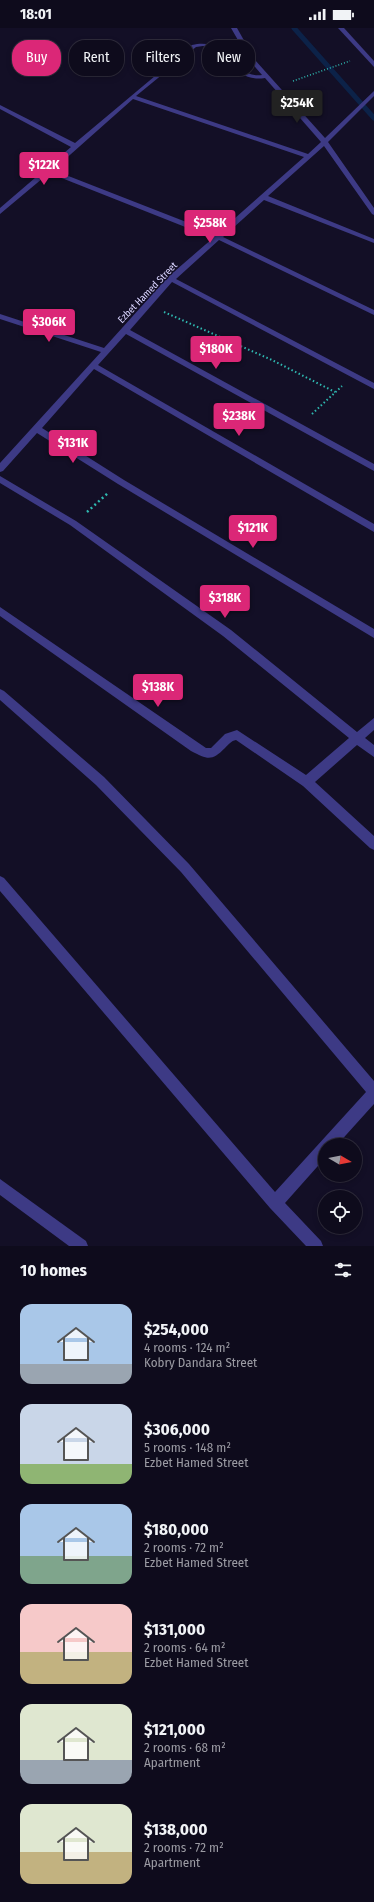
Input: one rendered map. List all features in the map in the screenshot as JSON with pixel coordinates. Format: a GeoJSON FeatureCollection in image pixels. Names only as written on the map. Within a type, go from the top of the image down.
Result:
{"type":"FeatureCollection","features":[{"type":"Feature","properties":{"kind":"street"},"geometry":{"type":"LineString","coordinates":[[234,28],[250,55],[324,142],[374,213]]}},
{"type":"Feature","properties":{"kind":"street"},"geometry":{"type":"LineString","coordinates":[[341,28],[374,65]]}},
{"type":"Feature","properties":{"kind":"street"},"geometry":{"type":"LineString","coordinates":[[0,212],[132,97],[194,46],[201,44],[214,47],[241,72],[253,78],[267,76]]}},
{"type":"Feature","properties":{"kind":"street","name":"Ezbet Hamed Street"},"geometry":{"type":"LineString","coordinates":[[0,469],[171,279],[324,142],[374,93]]}},
{"type":"Feature","properties":{"kind":"street"},"geometry":{"type":"LineString","coordinates":[[132,97],[308,156]]}},
{"type":"Feature","properties":{"kind":"street"},"geometry":{"type":"LineString","coordinates":[[0,107],[75,146]]}},
{"type":"Feature","properties":{"kind":"street"},"geometry":{"type":"LineString","coordinates":[[48,170],[218,237],[374,313]]}},
{"type":"Feature","properties":{"kind":"street"},"geometry":{"type":"LineString","coordinates":[[263,196],[374,241]]}},
{"type":"Feature","properties":{"kind":"street"},"geometry":{"type":"LineString","coordinates":[[171,279],[374,386]]}},
{"type":"Feature","properties":{"kind":"street"},"geometry":{"type":"LineString","coordinates":[[0,316],[105,351]]}},
{"type":"Feature","properties":{"kind":"street"},"geometry":{"type":"LineString","coordinates":[[124,330],[374,468]]}},
{"type":"Feature","properties":{"kind":"street"},"geometry":{"type":"LineString","coordinates":[[93,364],[374,528]]}},
{"type":"Feature","properties":{"kind":"street"},"geometry":{"type":"LineString","coordinates":[[36,428],[121,482],[374,634]]}},
{"type":"Feature","properties":{"kind":"street"},"geometry":{"type":"LineString","coordinates":[[0,479],[73,523],[227,633],[374,752]]}},
{"type":"Feature","properties":{"kind":"street"},"geometry":{"type":"LineString","coordinates":[[0,611],[205,753],[213,752],[229,738],[237,735],[307,782],[374,844]]}},
{"type":"Feature","properties":{"kind":"street"},"geometry":{"type":"LineString","coordinates":[[0,694],[100,781],[185,868],[374,1092],[334,1138]]}},
{"type":"Feature","properties":{"kind":"street"},"geometry":{"type":"LineString","coordinates":[[307,782],[374,723]]}},
{"type":"Feature","properties":{"kind":"street"},"geometry":{"type":"LineString","coordinates":[[0,882],[275,1203],[316,1246]]}},
{"type":"Feature","properties":{"kind":"street"},"geometry":{"type":"LineString","coordinates":[[275,1203],[318,1156]]}},
{"type":"Feature","properties":{"kind":"street"},"geometry":{"type":"LineString","coordinates":[[0,1186],[81,1246]]}},
{"type":"Feature","properties":{"kind":"path"},"geometry":{"type":"LineString","coordinates":[[276,87],[366,56]]}},
{"type":"Feature","properties":{"kind":"path"},"geometry":{"type":"LineString","coordinates":[[147,304],[272,360],[335,392],[299,427]]}},
{"type":"Feature","properties":{"kind":"path"},"geometry":{"type":"LineString","coordinates":[[73,523],[121,482]]}},
{"type":"Feature","properties":{"kind":"waterway"},"geometry":{"type":"LineString","coordinates":[[294,28],[374,118]]}}]}
